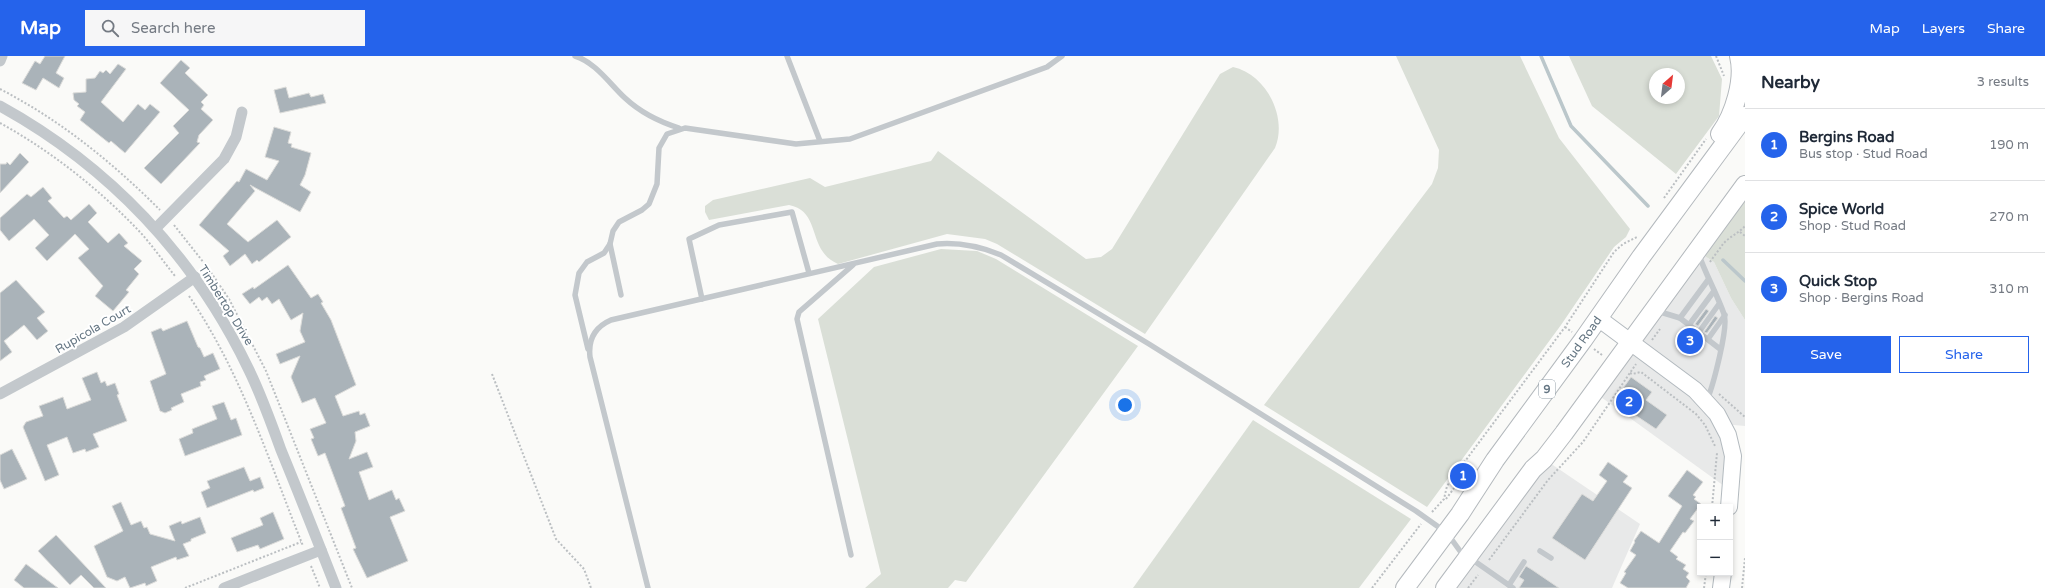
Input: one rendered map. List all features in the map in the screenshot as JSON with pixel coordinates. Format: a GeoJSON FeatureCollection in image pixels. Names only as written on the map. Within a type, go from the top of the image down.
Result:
{"type":"FeatureCollection","features":[{"type":"Feature","properties":{"kind":"highway"},"geometry":{"type":"LineString","coordinates":[[1668,206],[1725,127],[1735,106],[1735,81],[1741,62],[1739,56]]}},
{"type":"Feature","properties":{"kind":"highway","name":"Stud Road"},"geometry":{"type":"LineString","coordinates":[[1405,588],[1446,533],[1495,460],[1583,340],[1668,206],[1745,116]]}},
{"type":"Feature","properties":{"kind":"highway"},"geometry":{"type":"LineString","coordinates":[[1444,588],[1533,469],[1548,454],[1745,185]]}},
{"type":"Feature","properties":{"kind":"main road"},"geometry":{"type":"LineString","coordinates":[[1598,318],[1695,390],[1710,395],[1731,445],[1733,468],[1729,504]]}},
{"type":"Feature","properties":{"kind":"main road"},"geometry":{"type":"LineString","coordinates":[[1721,588],[1723,576]]}},
{"type":"Feature","properties":{"kind":"street"},"geometry":{"type":"LineString","coordinates":[[0,61],[2,56]]}},
{"type":"Feature","properties":{"kind":"street","name":"Timbertop Drive"},"geometry":{"type":"LineString","coordinates":[[0,106],[37,128],[84,161],[126,198],[156,228],[195,277],[229,330],[248,368],[336,588]]}},
{"type":"Feature","properties":{"kind":"street"},"geometry":{"type":"LineString","coordinates":[[156,228],[224,159],[236,137],[242,112]]}},
{"type":"Feature","properties":{"kind":"street","name":"Rupicola Court"},"geometry":{"type":"LineString","coordinates":[[0,394],[124,327],[195,277]]}},
{"type":"Feature","properties":{"kind":"street"},"geometry":{"type":"LineString","coordinates":[[224,588],[321,550]]}},
{"type":"Feature","properties":{"kind":"lane"},"geometry":{"type":"LineString","coordinates":[[575,56],[597,70],[634,105],[658,120],[680,128],[796,144],[850,139],[1048,66],[1062,56]]}},
{"type":"Feature","properties":{"kind":"lane"},"geometry":{"type":"LineString","coordinates":[[787,56],[820,142]]}},
{"type":"Feature","properties":{"kind":"lane"},"geometry":{"type":"LineString","coordinates":[[648,588],[580,318],[575,288],[582,268],[593,257],[604,254],[610,244],[613,231],[619,222],[642,210],[649,204],[657,184],[658,152],[660,144],[667,134],[680,128]]}},
{"type":"Feature","properties":{"kind":"lane"},"geometry":{"type":"LineString","coordinates":[[702,299],[689,239],[719,225],[792,212],[809,273]]}},
{"type":"Feature","properties":{"kind":"lane"},"geometry":{"type":"LineString","coordinates":[[590,357],[590,343],[596,329],[602,324],[809,273],[937,244],[950,243],[976,245],[1001,255],[1148,344],[1426,518],[1446,533],[1460,551],[1511,587],[1524,562]]}},
{"type":"Feature","properties":{"kind":"lane"},"geometry":{"type":"LineString","coordinates":[[610,244],[621,295]]}},
{"type":"Feature","properties":{"kind":"lane"},"geometry":{"type":"LineString","coordinates":[[1697,251],[1708,280],[1725,315],[1720,349],[1710,395]]}},
{"type":"Feature","properties":{"kind":"lane"},"geometry":{"type":"LineString","coordinates":[[851,555],[797,319],[799,312],[854,264]]}},
{"type":"Feature","properties":{"kind":"lane"},"geometry":{"type":"LineString","coordinates":[[1680,318],[1708,280]]}},
{"type":"Feature","properties":{"kind":"lane"},"geometry":{"type":"LineString","coordinates":[[1689,325],[1714,291]]}},
{"type":"Feature","properties":{"kind":"lane"},"geometry":{"type":"LineString","coordinates":[[1699,332],[1719,304]]}},
{"type":"Feature","properties":{"kind":"lane"},"geometry":{"type":"LineString","coordinates":[[1654,310],[1680,318],[1720,349]]}},
{"type":"Feature","properties":{"kind":"lane"},"geometry":{"type":"LineString","coordinates":[[1708,339],[1725,315]]}},
{"type":"Feature","properties":{"kind":"lane"},"geometry":{"type":"LineString","coordinates":[[1540,551],[1551,558]]}},
{"type":"Feature","properties":{"kind":"path"},"geometry":{"type":"LineString","coordinates":[[1716,56],[1735,81]]}},
{"type":"Feature","properties":{"kind":"path"},"geometry":{"type":"LineString","coordinates":[[0,123],[35,144],[91,186],[139,232],[178,279]]}},
{"type":"Feature","properties":{"kind":"path"},"geometry":{"type":"LineString","coordinates":[[1668,206],[1707,137]]}},
{"type":"Feature","properties":{"kind":"path"},"geometry":{"type":"LineString","coordinates":[[1720,251],[1723,244],[1740,232],[1745,226]]}},
{"type":"Feature","properties":{"kind":"path"},"geometry":{"type":"LineString","coordinates":[[1740,232],[1745,236]]}},
{"type":"Feature","properties":{"kind":"path"},"geometry":{"type":"LineString","coordinates":[[1372,588],[1426,518],[1444,499],[1447,486],[1565,327],[1614,252],[1623,244],[1641,234]]}},
{"type":"Feature","properties":{"kind":"path"},"geometry":{"type":"LineString","coordinates":[[189,295],[208,323],[235,376],[304,548]]}},
{"type":"Feature","properties":{"kind":"path"},"geometry":{"type":"LineString","coordinates":[[1565,327],[1629,374],[1642,372],[1701,420],[1717,451],[1712,504]]}},
{"type":"Feature","properties":{"kind":"path"},"geometry":{"type":"LineString","coordinates":[[1468,588],[1548,480],[1583,442],[1636,364]]}},
{"type":"Feature","properties":{"kind":"path"},"geometry":{"type":"LineString","coordinates":[[492,374],[556,539],[584,569],[591,588]]}},
{"type":"Feature","properties":{"kind":"path"},"geometry":{"type":"LineString","coordinates":[[1710,395],[1745,417]]}},
{"type":"Feature","properties":{"kind":"path"},"geometry":{"type":"LineString","coordinates":[[1578,440],[1583,442]]}},
{"type":"Feature","properties":{"kind":"path"},"geometry":{"type":"LineString","coordinates":[[1446,498],[1463,476],[1457,472]]}},
{"type":"Feature","properties":{"kind":"path"},"geometry":{"type":"LineString","coordinates":[[185,588],[302,542]]}},
{"type":"Feature","properties":{"kind":"path"},"geometry":{"type":"LineString","coordinates":[[1742,588],[1745,558]]}},
{"type":"Feature","properties":{"kind":"path"},"geometry":{"type":"LineString","coordinates":[[310,563],[320,588]]}},
{"type":"Feature","properties":{"kind":"path"},"geometry":{"type":"LineString","coordinates":[[1704,588],[1706,576]]}},
{"type":"Feature","properties":{"kind":"shaded area"},"geometry":{"type":"Polygon","coordinates":[[[1396,56],[1520,56],[1559,138],[1630,229],[1626,237],[1614,247],[1561,325],[1427,507],[1264,405],[1432,184],[1438,168],[1439,150],[1396,56]]]}},
{"type":"Feature","properties":{"kind":"shaded area"},"geometry":{"type":"Polygon","coordinates":[[[1569,56],[1711,56],[1722,79],[1719,116],[1676,174],[1592,106],[1569,56]]]}},
{"type":"Feature","properties":{"kind":"shaded area"},"geometry":{"type":"Polygon","coordinates":[[[1233,67],[1245,71],[1255,78],[1271,98],[1279,123],[1275,148],[1145,334],[997,244],[985,239],[947,234],[838,264],[826,256],[823,252],[808,218],[804,212],[797,208],[789,205],[709,220],[705,212],[705,206],[713,200],[810,178],[825,187],[931,161],[938,151],[1086,259],[1101,257],[1112,249],[1220,74],[1233,67]]]}},
{"type":"Feature","properties":{"kind":"shaded area"},"geometry":{"type":"Polygon","coordinates":[[[1745,185],[1745,320],[1731,298],[1714,262],[1697,251],[1745,185]]]}},
{"type":"Feature","properties":{"kind":"shaded area"},"geometry":{"type":"Polygon","coordinates":[[[941,249],[977,251],[996,259],[1138,346],[966,582],[955,580],[948,588],[865,588],[881,574],[818,319],[874,267],[941,249]]]}},
{"type":"Feature","properties":{"kind":"shaded area"},"geometry":{"type":"Polygon","coordinates":[[[1697,251],[1714,262],[1731,298],[1745,320],[1745,426],[1723,424],[1731,491],[1594,392],[1697,251]]]}},
{"type":"Feature","properties":{"kind":"shaded area"},"geometry":{"type":"Polygon","coordinates":[[[1253,420],[1411,519],[1359,588],[1133,588],[1253,420]]]}},
{"type":"Feature","properties":{"kind":"shaded area"},"geometry":{"type":"Polygon","coordinates":[[[1544,459],[1640,524],[1612,588],[1445,588],[1544,459]]]}},
{"type":"Feature","properties":{"kind":"building"},"geometry":{"type":"Polygon","coordinates":[[[45,56],[65,56],[56,73],[64,78],[59,88],[43,78],[36,90],[22,83],[35,61],[40,64],[45,56]]]}},
{"type":"Feature","properties":{"kind":"building"},"geometry":{"type":"Polygon","coordinates":[[[181,60],[190,68],[185,73],[208,95],[201,102],[204,105],[201,109],[213,120],[199,135],[197,142],[200,143],[161,184],[144,168],[179,133],[173,126],[189,110],[160,83],[181,60]]]}},
{"type":"Feature","properties":{"kind":"building"},"geometry":{"type":"Polygon","coordinates":[[[118,64],[126,69],[101,102],[123,122],[138,104],[145,110],[150,104],[160,112],[125,153],[111,141],[109,143],[80,120],[85,112],[77,106],[79,104],[74,100],[73,93],[86,92],[86,79],[95,78],[100,71],[103,73],[106,70],[110,74],[118,64]]]}},
{"type":"Feature","properties":{"kind":"building"},"geometry":{"type":"Polygon","coordinates":[[[286,87],[289,98],[309,93],[311,97],[323,94],[326,103],[280,113],[274,90],[286,87]]]}},
{"type":"Feature","properties":{"kind":"building"},"geometry":{"type":"Polygon","coordinates":[[[274,127],[291,132],[288,143],[292,144],[291,147],[311,153],[305,175],[300,185],[311,192],[300,212],[250,185],[255,191],[227,224],[248,242],[277,220],[291,237],[259,262],[257,260],[252,264],[245,254],[230,266],[223,256],[229,251],[199,225],[237,181],[239,182],[246,169],[267,180],[279,161],[265,157],[274,127]]]}},
{"type":"Feature","properties":{"kind":"building"},"geometry":{"type":"Polygon","coordinates":[[[20,153],[29,162],[0,193],[0,164],[6,164],[7,162],[10,165],[20,153]]]}},
{"type":"Feature","properties":{"kind":"building"},"geometry":{"type":"Polygon","coordinates":[[[43,187],[52,198],[48,201],[64,218],[67,216],[71,220],[89,204],[97,213],[88,222],[108,243],[119,233],[128,243],[124,246],[142,261],[134,269],[139,274],[126,290],[129,292],[113,311],[95,296],[103,286],[78,258],[89,249],[75,234],[47,261],[35,248],[49,235],[34,219],[9,241],[0,230],[0,218],[27,194],[31,197],[43,187]]]}},
{"type":"Feature","properties":{"kind":"building"},"geometry":{"type":"Polygon","coordinates":[[[288,265],[311,298],[318,294],[323,302],[321,303],[331,320],[356,385],[335,396],[343,416],[359,411],[360,415],[365,413],[370,426],[355,432],[356,441],[349,459],[367,452],[373,467],[359,472],[369,500],[392,490],[396,500],[399,498],[405,511],[390,517],[408,561],[367,578],[353,549],[356,548],[341,508],[345,506],[325,453],[318,456],[311,439],[314,438],[310,429],[326,423],[315,398],[302,403],[291,377],[300,356],[280,364],[276,354],[305,342],[300,331],[303,313],[291,320],[279,299],[272,304],[267,297],[262,301],[259,297],[250,304],[242,294],[253,287],[254,289],[288,265]]]}},
{"type":"Feature","properties":{"kind":"building"},"geometry":{"type":"Polygon","coordinates":[[[16,280],[45,312],[37,318],[48,331],[37,340],[24,325],[4,341],[12,352],[0,361],[0,293],[16,280]]]}},
{"type":"Feature","properties":{"kind":"building"},"geometry":{"type":"Polygon","coordinates":[[[1706,309],[1709,311],[1698,326],[1695,324],[1706,309]]]}},
{"type":"Feature","properties":{"kind":"building"},"geometry":{"type":"Polygon","coordinates":[[[1715,316],[1718,318],[1707,333],[1704,332],[1715,316]]]}},
{"type":"Feature","properties":{"kind":"building"},"geometry":{"type":"Polygon","coordinates":[[[187,321],[204,357],[213,353],[220,369],[204,376],[206,380],[200,382],[201,386],[181,394],[184,402],[171,408],[172,410],[165,413],[160,411],[150,381],[166,374],[151,332],[161,328],[163,331],[187,321]]]}},
{"type":"Feature","properties":{"kind":"building"},"geometry":{"type":"Polygon","coordinates":[[[1685,327],[1704,342],[1696,354],[1677,340],[1685,327]]]}},
{"type":"Feature","properties":{"kind":"building"},"geometry":{"type":"Polygon","coordinates":[[[97,372],[101,383],[105,381],[107,386],[115,383],[119,394],[117,395],[127,421],[93,434],[99,447],[86,452],[85,449],[73,453],[67,437],[47,445],[59,475],[45,481],[23,427],[26,422],[43,416],[39,406],[63,397],[67,409],[91,400],[82,378],[97,372]]]}},
{"type":"Feature","properties":{"kind":"building"},"geometry":{"type":"Polygon","coordinates":[[[1631,377],[1652,392],[1646,400],[1667,415],[1656,429],[1614,401],[1631,377]]]}},
{"type":"Feature","properties":{"kind":"building"},"geometry":{"type":"Polygon","coordinates":[[[224,402],[231,420],[236,418],[242,435],[185,456],[179,439],[193,433],[192,429],[217,419],[212,406],[224,402]]]}},
{"type":"Feature","properties":{"kind":"building"},"geometry":{"type":"Polygon","coordinates":[[[12,449],[27,479],[4,489],[0,480],[0,455],[12,449]]]}},
{"type":"Feature","properties":{"kind":"building"},"geometry":{"type":"Polygon","coordinates":[[[1608,462],[1628,476],[1623,482],[1632,488],[1585,560],[1552,538],[1582,494],[1593,501],[1607,481],[1599,475],[1608,462]]]}},
{"type":"Feature","properties":{"kind":"building"},"geometry":{"type":"Polygon","coordinates":[[[244,467],[250,481],[260,477],[264,488],[254,492],[253,490],[207,508],[201,492],[210,488],[207,481],[244,467]]]}},
{"type":"Feature","properties":{"kind":"building"},"geometry":{"type":"Polygon","coordinates":[[[1687,470],[1703,482],[1693,495],[1696,497],[1694,499],[1701,504],[1697,504],[1697,509],[1690,519],[1694,521],[1685,533],[1683,532],[1670,551],[1678,557],[1676,559],[1686,565],[1683,569],[1689,573],[1686,577],[1690,581],[1686,588],[1628,588],[1620,583],[1626,573],[1624,572],[1636,555],[1630,551],[1635,542],[1634,541],[1641,531],[1659,543],[1682,506],[1668,496],[1687,470]]]}},
{"type":"Feature","properties":{"kind":"building"},"geometry":{"type":"Polygon","coordinates":[[[121,502],[131,525],[141,521],[144,528],[147,527],[150,534],[175,541],[169,526],[181,521],[182,524],[200,517],[206,533],[183,544],[189,556],[177,560],[176,557],[151,567],[157,581],[146,586],[145,583],[130,588],[125,577],[117,581],[107,577],[94,546],[123,531],[112,506],[121,502]]]}},
{"type":"Feature","properties":{"kind":"building"},"geometry":{"type":"Polygon","coordinates":[[[273,512],[284,539],[260,549],[258,545],[237,552],[231,538],[263,525],[260,518],[273,512]]]}},
{"type":"Feature","properties":{"kind":"building"},"geometry":{"type":"Polygon","coordinates":[[[56,535],[106,588],[94,588],[81,575],[70,585],[38,551],[56,535]]]}},
{"type":"Feature","properties":{"kind":"building"},"geometry":{"type":"Polygon","coordinates":[[[26,564],[58,588],[24,588],[14,580],[26,564]]]}},
{"type":"Feature","properties":{"kind":"building"},"geometry":{"type":"Polygon","coordinates":[[[1526,566],[1559,588],[1519,588],[1524,580],[1519,577],[1526,566]]]}},
{"type":"Feature","properties":{"kind":"waterway"},"geometry":{"type":"LineString","coordinates":[[1541,56],[1571,126],[1648,206]]}},
{"type":"Feature","properties":{"kind":"waterway"},"geometry":{"type":"LineString","coordinates":[[1723,260],[1745,281]]}},
{"type":"Feature","properties":{"kind":"place","name":"Quick Stop"},"geometry":{"type":"Point","coordinates":[1690,341]}},
{"type":"Feature","properties":{"kind":"place","name":"Spice World"},"geometry":{"type":"Point","coordinates":[1629,402]}},
{"type":"Feature","properties":{"kind":"place","name":"Bergins Road"},"geometry":{"type":"Point","coordinates":[1463,476]}}]}
